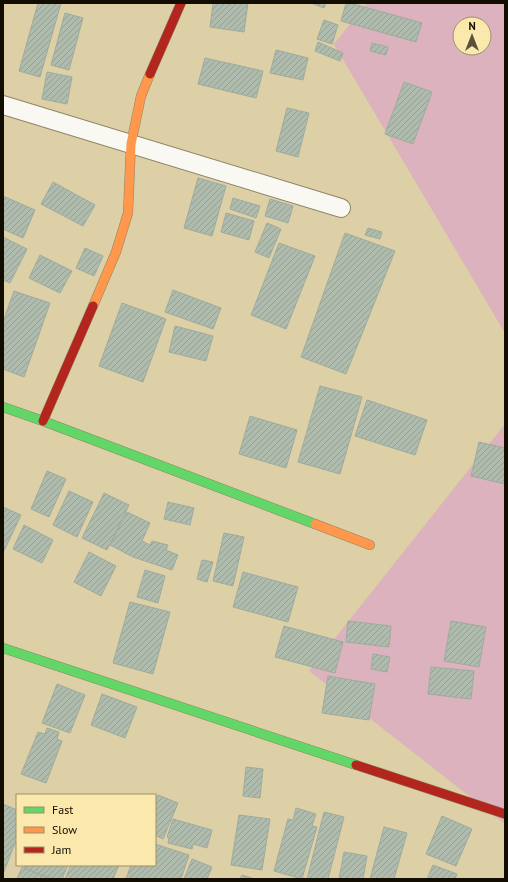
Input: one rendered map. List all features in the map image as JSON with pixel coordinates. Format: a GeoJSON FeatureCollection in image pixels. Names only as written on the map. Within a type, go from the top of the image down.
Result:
{"type":"FeatureCollection","features":[{"type":"Feature","properties":{"kind":"street"},"geometry":{"type":"LineString","coordinates":[[43,421],[116,252],[128,213],[131,144],[141,96],[181,3]]}},
{"type":"Feature","properties":{"kind":"street"},"geometry":{"type":"LineString","coordinates":[[3,105],[341,208]]}},
{"type":"Feature","properties":{"kind":"street"},"geometry":{"type":"LineString","coordinates":[[3,407],[370,546]]}},
{"type":"Feature","properties":{"kind":"street"},"geometry":{"type":"LineString","coordinates":[[3,648],[505,814]]}},
{"type":"Feature","properties":{"kind":"shaded area"},"geometry":{"type":"Polygon","coordinates":[[[367,3],[505,3],[505,333],[332,41],[335,43],[367,3]]]}},
{"type":"Feature","properties":{"kind":"shaded area"},"geometry":{"type":"Polygon","coordinates":[[[505,424],[505,824],[309,671],[505,424]]]}},
{"type":"Feature","properties":{"kind":"building"},"geometry":{"type":"Polygon","coordinates":[[[38,3],[61,3],[40,77],[19,71],[38,3]]]}},
{"type":"Feature","properties":{"kind":"building"},"geometry":{"type":"Polygon","coordinates":[[[213,3],[248,3],[244,32],[210,27],[213,3]]]}},
{"type":"Feature","properties":{"kind":"building"},"geometry":{"type":"Polygon","coordinates":[[[311,3],[326,3],[324,8],[311,3]]]}},
{"type":"Feature","properties":{"kind":"building"},"geometry":{"type":"Polygon","coordinates":[[[346,3],[422,23],[416,42],[341,21],[346,3]]]}},
{"type":"Feature","properties":{"kind":"building"},"geometry":{"type":"Polygon","coordinates":[[[65,13],[83,18],[69,70],[51,65],[65,13]]]}},
{"type":"Feature","properties":{"kind":"building"},"geometry":{"type":"Polygon","coordinates":[[[324,20],[338,25],[332,44],[317,39],[324,20]]]}},
{"type":"Feature","properties":{"kind":"building"},"geometry":{"type":"Polygon","coordinates":[[[318,42],[343,53],[340,61],[315,51],[318,42]]]}},
{"type":"Feature","properties":{"kind":"building"},"geometry":{"type":"Polygon","coordinates":[[[372,43],[388,47],[386,55],[370,51],[372,43]]]}},
{"type":"Feature","properties":{"kind":"building"},"geometry":{"type":"Polygon","coordinates":[[[276,50],[308,58],[303,80],[270,73],[276,50]]]}},
{"type":"Feature","properties":{"kind":"building"},"geometry":{"type":"Polygon","coordinates":[[[205,58],[263,71],[256,98],[198,84],[205,58]]]}},
{"type":"Feature","properties":{"kind":"building"},"geometry":{"type":"Polygon","coordinates":[[[47,72],[72,77],[67,104],[42,99],[47,72]]]}},
{"type":"Feature","properties":{"kind":"building"},"geometry":{"type":"Polygon","coordinates":[[[404,82],[432,92],[413,144],[385,134],[404,82]]]}},
{"type":"Feature","properties":{"kind":"building"},"geometry":{"type":"Polygon","coordinates":[[[287,108],[309,113],[298,157],[276,151],[287,108]]]}},
{"type":"Feature","properties":{"kind":"building"},"geometry":{"type":"Polygon","coordinates":[[[198,178],[226,186],[212,236],[184,228],[198,178]]]}},
{"type":"Feature","properties":{"kind":"building"},"geometry":{"type":"Polygon","coordinates":[[[53,182],[95,205],[83,226],[41,204],[53,182]]]}},
{"type":"Feature","properties":{"kind":"building"},"geometry":{"type":"Polygon","coordinates":[[[3,196],[35,210],[23,238],[3,229],[3,196]]]}},
{"type":"Feature","properties":{"kind":"building"},"geometry":{"type":"Polygon","coordinates":[[[233,198],[260,206],[256,218],[230,209],[233,198]]]}},
{"type":"Feature","properties":{"kind":"building"},"geometry":{"type":"Polygon","coordinates":[[[270,199],[293,206],[288,223],[265,216],[270,199]]]}},
{"type":"Feature","properties":{"kind":"building"},"geometry":{"type":"Polygon","coordinates":[[[226,213],[254,221],[249,240],[221,232],[226,213]]]}},
{"type":"Feature","properties":{"kind":"building"},"geometry":{"type":"Polygon","coordinates":[[[267,223],[281,229],[269,258],[255,252],[267,223]]]}},
{"type":"Feature","properties":{"kind":"building"},"geometry":{"type":"Polygon","coordinates":[[[368,228],[382,232],[380,239],[365,235],[368,228]]]}},
{"type":"Feature","properties":{"kind":"building"},"geometry":{"type":"Polygon","coordinates":[[[345,233],[395,251],[346,374],[301,357],[345,233]]]}},
{"type":"Feature","properties":{"kind":"building"},"geometry":{"type":"Polygon","coordinates":[[[3,237],[27,249],[10,283],[3,280],[3,237]]]}},
{"type":"Feature","properties":{"kind":"building"},"geometry":{"type":"Polygon","coordinates":[[[279,243],[315,256],[286,329],[251,315],[279,243]]]}},
{"type":"Feature","properties":{"kind":"building"},"geometry":{"type":"Polygon","coordinates":[[[85,248],[103,256],[94,276],[76,268],[85,248]]]}},
{"type":"Feature","properties":{"kind":"building"},"geometry":{"type":"Polygon","coordinates":[[[40,255],[72,271],[60,293],[29,278],[40,255]]]}},
{"type":"Feature","properties":{"kind":"building"},"geometry":{"type":"Polygon","coordinates":[[[173,290],[221,308],[213,329],[165,312],[173,290]]]}},
{"type":"Feature","properties":{"kind":"building"},"geometry":{"type":"Polygon","coordinates":[[[14,291],[50,303],[24,377],[3,369],[3,322],[14,291]]]}},
{"type":"Feature","properties":{"kind":"building"},"geometry":{"type":"Polygon","coordinates":[[[122,303],[166,319],[143,382],[99,366],[122,303]]]}},
{"type":"Feature","properties":{"kind":"building"},"geometry":{"type":"Polygon","coordinates":[[[175,326],[213,336],[206,361],[169,352],[175,326]]]}},
{"type":"Feature","properties":{"kind":"building"},"geometry":{"type":"Polygon","coordinates":[[[320,386],[362,397],[340,474],[298,462],[320,386]]]}},
{"type":"Feature","properties":{"kind":"building"},"geometry":{"type":"Polygon","coordinates":[[[367,400],[427,420],[415,455],[355,436],[367,400]]]}},
{"type":"Feature","properties":{"kind":"building"},"geometry":{"type":"Polygon","coordinates":[[[250,416],[297,430],[286,468],[239,454],[250,416]]]}},
{"type":"Feature","properties":{"kind":"building"},"geometry":{"type":"Polygon","coordinates":[[[479,442],[505,448],[505,484],[471,476],[479,442]]]}},
{"type":"Feature","properties":{"kind":"building"},"geometry":{"type":"Polygon","coordinates":[[[47,471],[66,479],[49,517],[31,509],[47,471]]]}},
{"type":"Feature","properties":{"kind":"building"},"geometry":{"type":"Polygon","coordinates":[[[69,491],[93,502],[77,537],[53,525],[69,491]]]}},
{"type":"Feature","properties":{"kind":"building"},"geometry":{"type":"Polygon","coordinates":[[[104,493],[129,505],[107,550],[82,538],[104,493]]]}},
{"type":"Feature","properties":{"kind":"building"},"geometry":{"type":"Polygon","coordinates":[[[168,502],[194,508],[190,525],[164,519],[168,502]]]}},
{"type":"Feature","properties":{"kind":"building"},"geometry":{"type":"Polygon","coordinates":[[[3,507],[21,515],[3,553],[3,507]]]}},
{"type":"Feature","properties":{"kind":"building"},"geometry":{"type":"Polygon","coordinates":[[[127,512],[150,523],[142,541],[150,545],[152,541],[168,545],[166,550],[178,555],[172,570],[133,557],[110,545],[127,512]]]}},
{"type":"Feature","properties":{"kind":"building"},"geometry":{"type":"Polygon","coordinates":[[[24,525],[53,540],[42,563],[13,549],[24,525]]]}},
{"type":"Feature","properties":{"kind":"building"},"geometry":{"type":"Polygon","coordinates":[[[224,533],[244,537],[233,586],[213,581],[224,533]]]}},
{"type":"Feature","properties":{"kind":"building"},"geometry":{"type":"Polygon","coordinates":[[[89,552],[116,566],[101,596],[74,582],[89,552]]]}},
{"type":"Feature","properties":{"kind":"building"},"geometry":{"type":"Polygon","coordinates":[[[202,560],[213,562],[207,582],[197,579],[202,560]]]}},
{"type":"Feature","properties":{"kind":"building"},"geometry":{"type":"Polygon","coordinates":[[[145,570],[165,576],[158,603],[137,597],[145,570]]]}},
{"type":"Feature","properties":{"kind":"building"},"geometry":{"type":"Polygon","coordinates":[[[243,572],[298,587],[288,622],[233,607],[243,572]]]}},
{"type":"Feature","properties":{"kind":"building"},"geometry":{"type":"Polygon","coordinates":[[[130,602],[170,612],[153,674],[113,663],[130,602]]]}},
{"type":"Feature","properties":{"kind":"building"},"geometry":{"type":"Polygon","coordinates":[[[348,621],[391,626],[389,647],[346,642],[348,621]]]}},
{"type":"Feature","properties":{"kind":"building"},"geometry":{"type":"Polygon","coordinates":[[[451,621],[486,627],[479,667],[444,661],[451,621]]]}},
{"type":"Feature","properties":{"kind":"building"},"geometry":{"type":"Polygon","coordinates":[[[284,626],[343,642],[335,673],[275,657],[284,626]]]}},
{"type":"Feature","properties":{"kind":"building"},"geometry":{"type":"Polygon","coordinates":[[[373,654],[390,657],[387,672],[371,669],[373,654]]]}},
{"type":"Feature","properties":{"kind":"building"},"geometry":{"type":"Polygon","coordinates":[[[431,667],[474,671],[471,699],[428,694],[431,667]]]}},
{"type":"Feature","properties":{"kind":"building"},"geometry":{"type":"Polygon","coordinates":[[[328,676],[375,684],[369,720],[322,713],[328,676]]]}},
{"type":"Feature","properties":{"kind":"building"},"geometry":{"type":"Polygon","coordinates":[[[57,684],[85,695],[70,733],[42,723],[57,684]]]}},
{"type":"Feature","properties":{"kind":"building"},"geometry":{"type":"Polygon","coordinates":[[[102,694],[137,707],[125,738],[91,725],[102,694]]]}},
{"type":"Feature","properties":{"kind":"building"},"geometry":{"type":"Polygon","coordinates":[[[47,728],[59,732],[57,739],[62,741],[46,783],[21,774],[38,732],[45,734],[47,728]]]}},
{"type":"Feature","properties":{"kind":"building"},"geometry":{"type":"Polygon","coordinates":[[[246,767],[263,769],[260,798],[243,796],[246,767]]]}},
{"type":"Feature","properties":{"kind":"building"},"geometry":{"type":"Polygon","coordinates":[[[158,795],[178,803],[163,839],[156,836],[156,800],[158,795]]]}},
{"type":"Feature","properties":{"kind":"building"},"geometry":{"type":"Polygon","coordinates":[[[3,804],[16,810],[16,841],[3,874],[3,804]]]}},
{"type":"Feature","properties":{"kind":"building"},"geometry":{"type":"Polygon","coordinates":[[[296,808],[316,814],[312,826],[317,827],[302,879],[274,871],[288,819],[293,820],[296,808]]]}},
{"type":"Feature","properties":{"kind":"building"},"geometry":{"type":"Polygon","coordinates":[[[324,812],[344,817],[328,879],[307,879],[324,812]]]}},
{"type":"Feature","properties":{"kind":"building"},"geometry":{"type":"Polygon","coordinates":[[[239,815],[270,819],[262,870],[231,865],[239,815]]]}},
{"type":"Feature","properties":{"kind":"building"},"geometry":{"type":"Polygon","coordinates":[[[442,816],[472,829],[456,866],[426,854],[442,816]]]}},
{"type":"Feature","properties":{"kind":"building"},"geometry":{"type":"Polygon","coordinates":[[[173,819],[212,830],[207,848],[193,844],[192,849],[168,843],[169,838],[167,837],[173,819]]]}},
{"type":"Feature","properties":{"kind":"building"},"geometry":{"type":"Polygon","coordinates":[[[384,827],[407,833],[394,879],[370,879],[384,827]]]}},
{"type":"Feature","properties":{"kind":"building"},"geometry":{"type":"Polygon","coordinates":[[[156,844],[189,855],[181,879],[126,879],[131,866],[156,866],[156,844]]]}},
{"type":"Feature","properties":{"kind":"building"},"geometry":{"type":"Polygon","coordinates":[[[344,852],[367,856],[363,879],[339,879],[344,852]]]}},
{"type":"Feature","properties":{"kind":"building"},"geometry":{"type":"Polygon","coordinates":[[[192,859],[212,867],[207,879],[184,879],[192,859]]]}},
{"type":"Feature","properties":{"kind":"building"},"geometry":{"type":"Polygon","coordinates":[[[433,865],[457,874],[455,879],[427,879],[433,865]]]}},
{"type":"Feature","properties":{"kind":"building"},"geometry":{"type":"Polygon","coordinates":[[[25,866],[68,866],[62,879],[52,879],[24,868],[25,866]]]}},
{"type":"Feature","properties":{"kind":"building"},"geometry":{"type":"Polygon","coordinates":[[[71,866],[119,866],[113,879],[65,879],[71,866]]]}},
{"type":"Feature","properties":{"kind":"building"},"geometry":{"type":"Polygon","coordinates":[[[22,867],[49,879],[17,879],[22,867]]]}},
{"type":"Feature","properties":{"kind":"building"},"geometry":{"type":"Polygon","coordinates":[[[242,875],[255,879],[240,879],[242,875]]]}},
{"type":"Feature","properties":{"kind":"traffic: fast"},"geometry":{"type":"LineString","coordinates":[[3,407],[315,524]]}},
{"type":"Feature","properties":{"kind":"traffic: fast"},"geometry":{"type":"LineString","coordinates":[[3,648],[356,765]]}},
{"type":"Feature","properties":{"kind":"traffic: slow"},"geometry":{"type":"LineString","coordinates":[[93,306],[116,252],[128,213],[131,144],[141,96],[150,74]]}},
{"type":"Feature","properties":{"kind":"traffic: slow"},"geometry":{"type":"LineString","coordinates":[[315,524],[370,545]]}},
{"type":"Feature","properties":{"kind":"traffic: jam"},"geometry":{"type":"LineString","coordinates":[[150,74],[181,3]]}},
{"type":"Feature","properties":{"kind":"traffic: jam"},"geometry":{"type":"LineString","coordinates":[[43,421],[93,306]]}},
{"type":"Feature","properties":{"kind":"traffic: jam"},"geometry":{"type":"LineString","coordinates":[[356,765],[505,814]]}}]}
